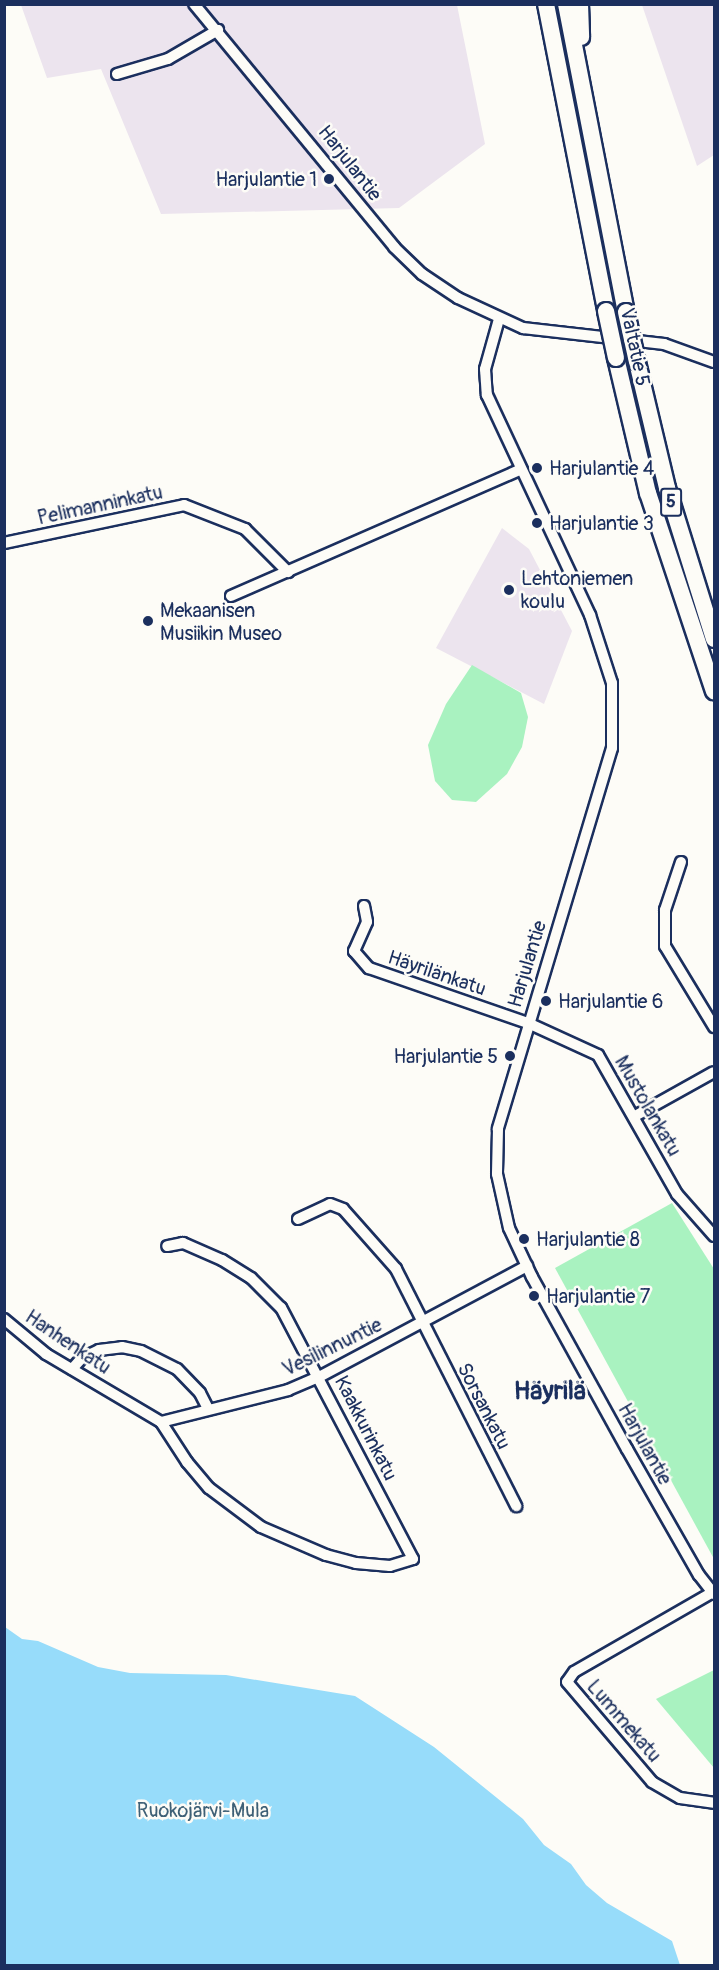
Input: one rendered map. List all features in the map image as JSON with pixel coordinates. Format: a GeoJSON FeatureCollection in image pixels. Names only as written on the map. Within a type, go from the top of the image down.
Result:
{"type":"FeatureCollection","features":[{"type":"Feature","properties":{"kind":"highway","name":"Valtatie 5"},"geometry":{"type":"LineString","coordinates":[[546,4],[606,311],[656,522],[714,691]]}},
{"type":"Feature","properties":{"kind":"highway","name":"Valtatie 5"},"geometry":{"type":"LineString","coordinates":[[566,4],[637,362],[667,488],[714,639]]}},
{"type":"Feature","properties":{"kind":"highway"},"geometry":{"type":"LineString","coordinates":[[580,4],[586,107]]}},
{"type":"Feature","properties":{"kind":"street","name":"Harjulantie"},"geometry":{"type":"LineString","coordinates":[[194,4],[218,30],[394,247],[422,274],[499,319],[567,335],[664,344],[714,362]]}},
{"type":"Feature","properties":{"kind":"street"},"geometry":{"type":"LineString","coordinates":[[117,74],[168,59],[218,30]]}},
{"type":"Feature","properties":{"kind":"street","name":"Harjulantie"},"geometry":{"type":"LineString","coordinates":[[499,319],[485,369],[487,395],[520,470],[590,615],[612,683],[612,748],[498,1128],[497,1174],[509,1228],[527,1266],[638,1469],[714,1593]]}},
{"type":"Feature","properties":{"kind":"street"},"geometry":{"type":"LineString","coordinates":[[231,596],[520,470]]}},
{"type":"Feature","properties":{"kind":"street","name":"Pelimanninkatu"},"geometry":{"type":"LineString","coordinates":[[4,543],[184,505],[245,529],[288,572]]}},
{"type":"Feature","properties":{"kind":"street"},"geometry":{"type":"LineString","coordinates":[[681,862],[665,910],[665,946],[714,1027]]}},
{"type":"Feature","properties":{"kind":"street","name":"Häyrilänkatu"},"geometry":{"type":"LineString","coordinates":[[364,906],[367,922],[354,951],[369,968],[528,1023]]}},
{"type":"Feature","properties":{"kind":"street","name":"Mustolankatu"},"geometry":{"type":"LineString","coordinates":[[528,1023],[598,1055],[678,1194],[714,1236]]}},
{"type":"Feature","properties":{"kind":"street"},"geometry":{"type":"LineString","coordinates":[[635,1116],[714,1072]]}},
{"type":"Feature","properties":{"kind":"street","name":"Sorsankatu"},"geometry":{"type":"LineString","coordinates":[[298,1219],[330,1204],[343,1209],[396,1269],[421,1323],[516,1506]]}},
{"type":"Feature","properties":{"kind":"street","name":"Kaakkurinkatu"},"geometry":{"type":"LineString","coordinates":[[161,1422],[209,1488],[261,1527],[326,1555],[357,1563],[390,1566],[413,1559],[319,1377],[280,1308],[251,1278],[183,1243],[167,1246]]}},
{"type":"Feature","properties":{"kind":"street","name":"Vesilinnuntie"},"geometry":{"type":"LineString","coordinates":[[161,1422],[288,1389],[319,1377],[527,1266]]}},
{"type":"Feature","properties":{"kind":"street","name":"Hanhenkatu"},"geometry":{"type":"LineString","coordinates":[[4,1319],[46,1354],[161,1422]]}},
{"type":"Feature","properties":{"kind":"street"},"geometry":{"type":"LineString","coordinates":[[72,1369],[82,1358],[99,1350],[122,1347],[141,1351],[177,1369],[200,1393],[208,1409]]}},
{"type":"Feature","properties":{"kind":"street","name":"Lummekatu"},"geometry":{"type":"LineString","coordinates":[[714,1593],[579,1668],[567,1682],[652,1782],[680,1798],[714,1803]]}},
{"type":"Feature","properties":{"kind":"shaded area"},"geometry":{"type":"Polygon","coordinates":[[[21,5],[457,5],[485,144],[399,208],[161,214],[101,69],[47,78],[21,5]]]}},
{"type":"Feature","properties":{"kind":"shaded area"},"geometry":{"type":"Polygon","coordinates":[[[642,5],[714,5],[714,155],[697,166],[642,5]]]}},
{"type":"Feature","properties":{"kind":"shaded area","name":"Lehtoniemen koulu"},"geometry":{"type":"Polygon","coordinates":[[[502,528],[529,549],[572,631],[544,704],[436,648],[502,528]]]}},
{"type":"Feature","properties":{"kind":"green space"},"geometry":{"type":"Polygon","coordinates":[[[472,665],[521,693],[528,717],[522,747],[507,774],[476,802],[452,800],[435,781],[428,745],[446,704],[472,665]]]}},
{"type":"Feature","properties":{"kind":"green space"},"geometry":{"type":"Polygon","coordinates":[[[672,1203],[714,1269],[714,1559],[555,1268],[672,1203]]]}},
{"type":"Feature","properties":{"kind":"green space"},"geometry":{"type":"Polygon","coordinates":[[[714,1670],[714,1768],[656,1699],[714,1670]]]}},
{"type":"Feature","properties":{"kind":"water","name":"Ruokojärvi-Mula"},"geometry":{"type":"Polygon","coordinates":[[[5,1627],[22,1639],[38,1641],[98,1667],[130,1673],[226,1675],[355,1696],[434,1747],[523,1819],[544,1845],[571,1864],[586,1885],[607,1903],[672,1941],[680,1965],[5,1965],[5,1627]]]}},
{"type":"Feature","properties":{"kind":"place","name":"Harjulantie 1"},"geometry":{"type":"Point","coordinates":[329,179]}},
{"type":"Feature","properties":{"kind":"place","name":"Harjulantie 4"},"geometry":{"type":"Point","coordinates":[537,468]}},
{"type":"Feature","properties":{"kind":"place","name":"Harjulantie 3"},"geometry":{"type":"Point","coordinates":[537,523]}},
{"type":"Feature","properties":{"kind":"place","name":"Lehtoniemen koulu"},"geometry":{"type":"Point","coordinates":[509,590]}},
{"type":"Feature","properties":{"kind":"place","name":"Mekaanisen Musiikin Museo"},"geometry":{"type":"Point","coordinates":[148,621]}},
{"type":"Feature","properties":{"kind":"place","name":"Harjulantie 6"},"geometry":{"type":"Point","coordinates":[546,1001]}},
{"type":"Feature","properties":{"kind":"place","name":"Harjulantie 5"},"geometry":{"type":"Point","coordinates":[510,1056]}},
{"type":"Feature","properties":{"kind":"place","name":"Harjulantie 8"},"geometry":{"type":"Point","coordinates":[524,1239]}},
{"type":"Feature","properties":{"kind":"place","name":"Harjulantie 7"},"geometry":{"type":"Point","coordinates":[534,1296]}},
{"type":"Feature","properties":{"kind":"district","name":"Häyrilä"},"geometry":{"type":"Point","coordinates":[550,1392]}}]}
